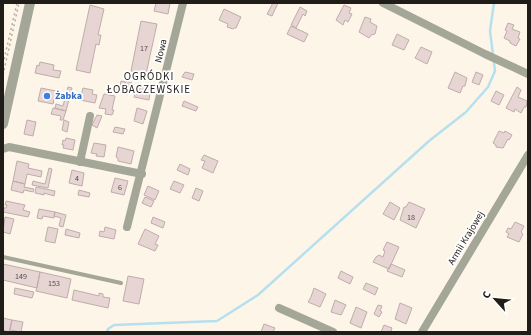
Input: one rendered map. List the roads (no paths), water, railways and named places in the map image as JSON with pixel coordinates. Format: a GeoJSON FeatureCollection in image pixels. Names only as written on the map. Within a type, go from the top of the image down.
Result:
{"type":"FeatureCollection","features":[{"type":"Feature","properties":{"kind":"street"},"geometry":{"type":"LineString","coordinates":[[3,124],[30,3]]}},
{"type":"Feature","properties":{"kind":"street","name":"Nowa"},"geometry":{"type":"LineString","coordinates":[[128,227],[183,3]]}},
{"type":"Feature","properties":{"kind":"street"},"geometry":{"type":"LineString","coordinates":[[383,3],[484,54],[528,74]]}},
{"type":"Feature","properties":{"kind":"street"},"geometry":{"type":"LineString","coordinates":[[80,162],[90,116]]}},
{"type":"Feature","properties":{"kind":"street"},"geometry":{"type":"LineString","coordinates":[[3,149],[9,147],[142,174]]}},
{"type":"Feature","properties":{"kind":"street","name":"Armii Krajowej"},"geometry":{"type":"LineString","coordinates":[[422,332],[528,155]]}},
{"type":"Feature","properties":{"kind":"street"},"geometry":{"type":"LineString","coordinates":[[279,308],[334,332]]}},
{"type":"Feature","properties":{"kind":"lane"},"geometry":{"type":"LineString","coordinates":[[3,257],[121,283]]}},
{"type":"Feature","properties":{"kind":"waterway"},"geometry":{"type":"LineString","coordinates":[[107,332],[108,329],[114,325],[217,321],[258,295],[429,141],[466,112],[488,87],[495,71],[490,31],[494,3]]}},
{"type":"Feature","properties":{"kind":"place","name":"Żabka"},"geometry":{"type":"Point","coordinates":[47,96]}},
{"type":"Feature","properties":{"kind":"district","name":"OGRÓDKI ŁOBACZEWSKIE"},"geometry":{"type":"Point","coordinates":[149,82]}}]}
